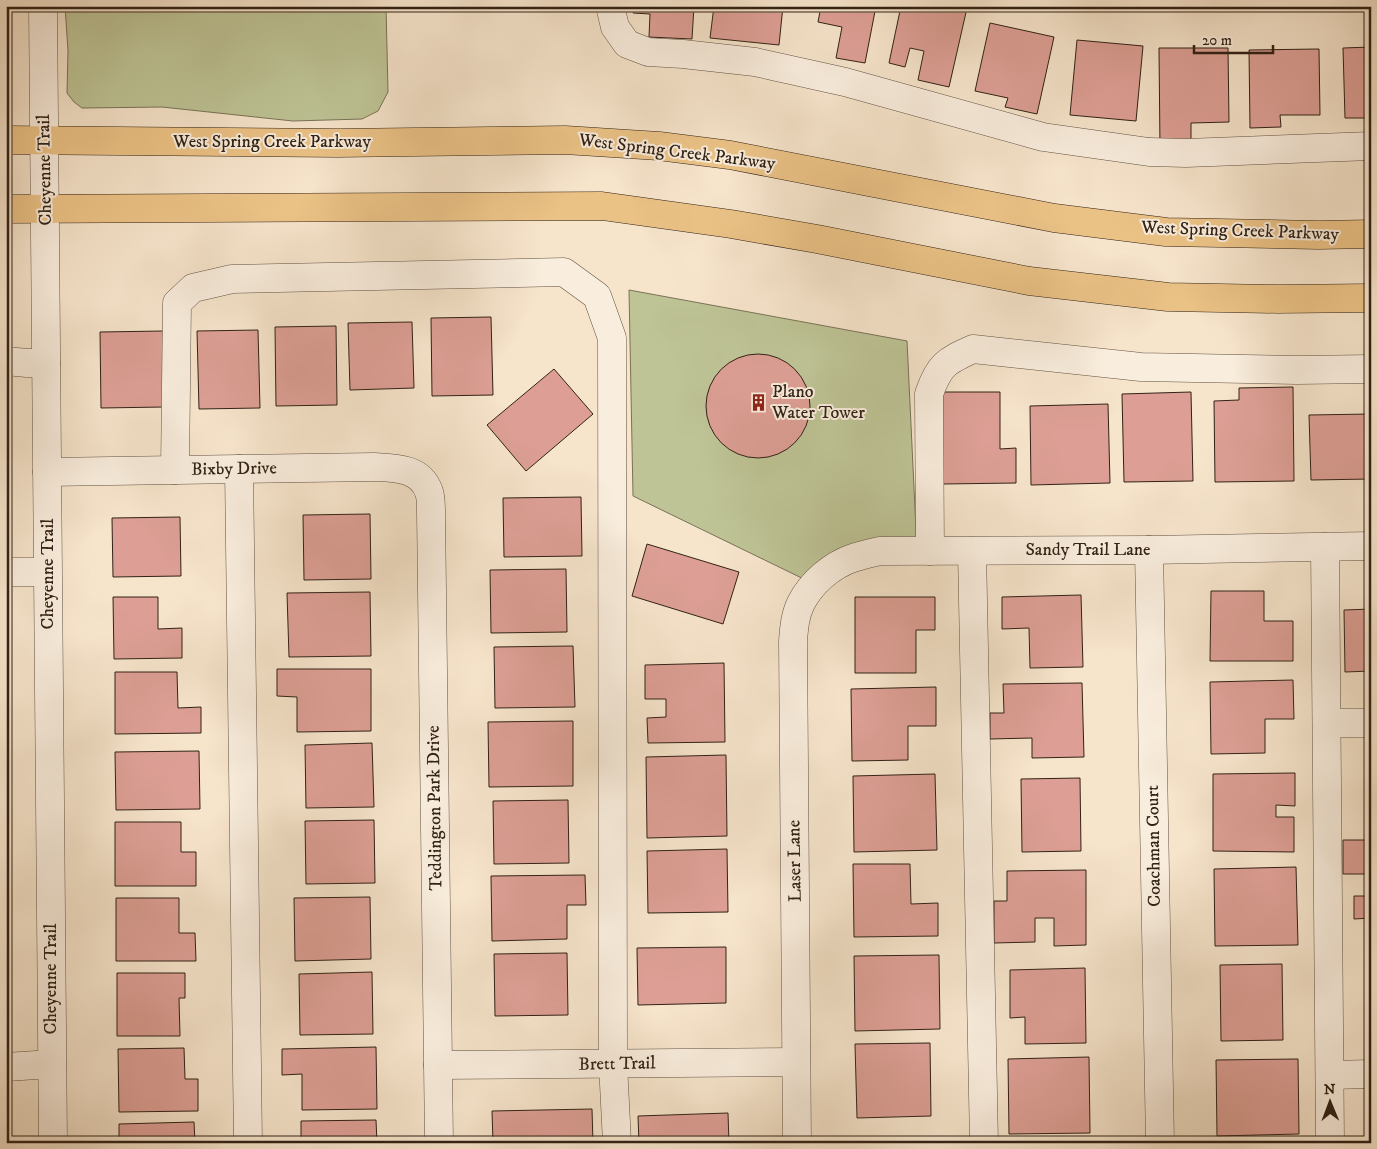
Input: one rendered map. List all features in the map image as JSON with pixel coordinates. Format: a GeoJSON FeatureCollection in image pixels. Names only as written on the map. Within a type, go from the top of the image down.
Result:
{"type":"FeatureCollection","features":[{"type":"Feature","properties":{"kind":"main road","name":"West Spring Creek Parkway"},"geometry":{"type":"LineString","coordinates":[[6,140],[338,143],[565,140],[730,154],[1054,218],[1156,231],[1309,235],[1371,234]]}},
{"type":"Feature","properties":{"kind":"main road"},"geometry":{"type":"LineString","coordinates":[[6,209],[602,206],[730,224],[817,239],[1029,281],[1168,297],[1277,300],[1371,298]]}},
{"type":"Feature","properties":{"kind":"street","name":"Cheyenne Trail"},"geometry":{"type":"LineString","coordinates":[[43,6],[53,1143]]}},
{"type":"Feature","properties":{"kind":"street"},"geometry":{"type":"LineString","coordinates":[[610,6],[615,27],[627,44],[648,52],[755,62],[844,82],[1043,137],[1149,152],[1371,146]]}},
{"type":"Feature","properties":{"kind":"street"},"geometry":{"type":"LineString","coordinates":[[175,470],[177,303],[193,288],[232,279],[564,272],[597,296],[612,338],[613,1064],[617,1143]]}},
{"type":"Feature","properties":{"kind":"street"},"geometry":{"type":"LineString","coordinates":[[930,551],[929,394],[936,375],[952,358],[973,349],[1141,367],[1297,370],[1371,369]]}},
{"type":"Feature","properties":{"kind":"street"},"geometry":{"type":"LineString","coordinates":[[6,361],[46,363]]}},
{"type":"Feature","properties":{"kind":"street","name":"Bixby Drive"},"geometry":{"type":"LineString","coordinates":[[47,472],[375,467],[399,468],[420,476]]}},
{"type":"Feature","properties":{"kind":"street"},"geometry":{"type":"LineString","coordinates":[[239,469],[248,1143]]}},
{"type":"Feature","properties":{"kind":"street","name":"Teddington Park Drive"},"geometry":{"type":"LineString","coordinates":[[420,476],[429,492],[431,512],[439,1143]]}},
{"type":"Feature","properties":{"kind":"street","name":"Sandy Trail Lane"},"geometry":{"type":"LineString","coordinates":[[814,584],[838,564],[880,551],[1149,550],[1371,546]]}},
{"type":"Feature","properties":{"kind":"street"},"geometry":{"type":"LineString","coordinates":[[1325,547],[1330,1143]]}},
{"type":"Feature","properties":{"kind":"street","name":"Coachman Court"},"geometry":{"type":"LineString","coordinates":[[1149,550],[1160,1143]]}},
{"type":"Feature","properties":{"kind":"street"},"geometry":{"type":"LineString","coordinates":[[972,551],[984,1143]]}},
{"type":"Feature","properties":{"kind":"street"},"geometry":{"type":"LineString","coordinates":[[6,572],[47,572]]}},
{"type":"Feature","properties":{"kind":"street","name":"Laser Lane"},"geometry":{"type":"LineString","coordinates":[[797,1143],[793,641],[795,622],[801,603],[814,584]]}},
{"type":"Feature","properties":{"kind":"street"},"geometry":{"type":"LineString","coordinates":[[1326,723],[1371,723]]}},
{"type":"Feature","properties":{"kind":"street","name":"Brett Trail"},"geometry":{"type":"LineString","coordinates":[[438,1066],[796,1062]]}},
{"type":"Feature","properties":{"kind":"street"},"geometry":{"type":"LineString","coordinates":[[6,1067],[52,1064]]}},
{"type":"Feature","properties":{"kind":"street"},"geometry":{"type":"LineString","coordinates":[[1330,1075],[1371,1074]]}},
{"type":"Feature","properties":{"kind":"green space"},"geometry":{"type":"Polygon","coordinates":[[[65,6],[386,6],[388,92],[378,111],[362,119],[293,121],[162,107],[82,108],[67,93],[68,51],[65,6]]]}},
{"type":"Feature","properties":{"kind":"green space"},"geometry":{"type":"Polygon","coordinates":[[[629,290],[907,341],[917,551],[814,584],[633,496],[629,290]]]}},
{"type":"Feature","properties":{"kind":"building"},"geometry":{"type":"Polygon","coordinates":[[[633,6],[694,6],[692,39],[649,37],[650,14],[633,13],[633,6]]]}},
{"type":"Feature","properties":{"kind":"building"},"geometry":{"type":"Polygon","coordinates":[[[714,6],[783,6],[779,45],[710,38],[714,6]]]}},
{"type":"Feature","properties":{"kind":"building"},"geometry":{"type":"Polygon","coordinates":[[[821,6],[876,6],[865,63],[836,58],[842,27],[818,22],[821,6]]]}},
{"type":"Feature","properties":{"kind":"building"},"geometry":{"type":"Polygon","coordinates":[[[901,6],[958,6],[967,8],[949,87],[918,80],[924,51],[910,48],[905,67],[889,63],[901,6]]]}},
{"type":"Feature","properties":{"kind":"building"},"geometry":{"type":"Polygon","coordinates":[[[990,23],[1054,37],[1037,114],[1005,107],[1008,98],[975,91],[990,23]]]}},
{"type":"Feature","properties":{"kind":"building"},"geometry":{"type":"Polygon","coordinates":[[[1077,40],[1143,46],[1136,121],[1070,115],[1077,40]]]}},
{"type":"Feature","properties":{"kind":"building"},"geometry":{"type":"Polygon","coordinates":[[[1371,47],[1371,118],[1345,118],[1343,48],[1371,47]]]}},
{"type":"Feature","properties":{"kind":"building"},"geometry":{"type":"Polygon","coordinates":[[[1159,48],[1228,48],[1229,122],[1191,123],[1191,149],[1160,149],[1159,48]]]}},
{"type":"Feature","properties":{"kind":"building"},"geometry":{"type":"Polygon","coordinates":[[[1319,49],[1320,115],[1280,115],[1281,127],[1250,128],[1249,50],[1319,49]]]}},
{"type":"Feature","properties":{"kind":"building"},"geometry":{"type":"Polygon","coordinates":[[[491,317],[493,395],[432,396],[431,318],[491,317]]]}},
{"type":"Feature","properties":{"kind":"building"},"geometry":{"type":"Polygon","coordinates":[[[412,322],[414,388],[350,390],[348,323],[412,322]]]}},
{"type":"Feature","properties":{"kind":"building"},"geometry":{"type":"Polygon","coordinates":[[[336,326],[337,405],[276,406],[275,327],[336,326]]]}},
{"type":"Feature","properties":{"kind":"building"},"geometry":{"type":"Polygon","coordinates":[[[258,330],[260,408],[199,409],[197,331],[258,330]]]}},
{"type":"Feature","properties":{"kind":"building"},"geometry":{"type":"Polygon","coordinates":[[[163,331],[164,407],[101,408],[100,332],[163,331]]]}},
{"type":"Feature","properties":{"kind":"building","name":"Plano Water Tower"},"geometry":{"type":"Polygon","coordinates":[[[758,354],[778,358],[795,369],[806,386],[810,406],[806,426],[795,443],[778,454],[758,458],[738,454],[721,443],[710,426],[706,406],[710,386],[721,369],[738,358],[758,354]]]}},
{"type":"Feature","properties":{"kind":"building"},"geometry":{"type":"Polygon","coordinates":[[[554,369],[593,414],[526,471],[487,425],[554,369]]]}},
{"type":"Feature","properties":{"kind":"building"},"geometry":{"type":"Polygon","coordinates":[[[1293,387],[1294,481],[1215,482],[1214,401],[1239,400],[1239,388],[1293,387]]]}},
{"type":"Feature","properties":{"kind":"building"},"geometry":{"type":"Polygon","coordinates":[[[942,392],[1000,392],[1000,449],[1016,448],[1016,483],[943,484],[942,392]]]}},
{"type":"Feature","properties":{"kind":"building"},"geometry":{"type":"Polygon","coordinates":[[[1191,392],[1193,481],[1124,482],[1122,394],[1191,392]]]}},
{"type":"Feature","properties":{"kind":"building"},"geometry":{"type":"Polygon","coordinates":[[[1108,404],[1110,483],[1031,485],[1030,406],[1108,404]]]}},
{"type":"Feature","properties":{"kind":"building"},"geometry":{"type":"Polygon","coordinates":[[[1371,414],[1371,479],[1311,480],[1309,415],[1371,414]]]}},
{"type":"Feature","properties":{"kind":"building"},"geometry":{"type":"Polygon","coordinates":[[[581,497],[582,556],[504,557],[503,498],[581,497]]]}},
{"type":"Feature","properties":{"kind":"building"},"geometry":{"type":"Polygon","coordinates":[[[370,514],[371,579],[304,580],[303,515],[370,514]]]}},
{"type":"Feature","properties":{"kind":"building"},"geometry":{"type":"Polygon","coordinates":[[[180,517],[181,576],[113,577],[112,518],[180,517]]]}},
{"type":"Feature","properties":{"kind":"building"},"geometry":{"type":"Polygon","coordinates":[[[647,544],[739,572],[723,624],[632,596],[647,544]]]}},
{"type":"Feature","properties":{"kind":"building"},"geometry":{"type":"Polygon","coordinates":[[[566,569],[567,632],[491,633],[490,570],[566,569]]]}},
{"type":"Feature","properties":{"kind":"building"},"geometry":{"type":"Polygon","coordinates":[[[1211,591],[1264,591],[1264,621],[1293,621],[1293,661],[1210,661],[1211,591]]]}},
{"type":"Feature","properties":{"kind":"building"},"geometry":{"type":"Polygon","coordinates":[[[370,592],[371,656],[289,657],[287,593],[370,592]]]}},
{"type":"Feature","properties":{"kind":"building"},"geometry":{"type":"Polygon","coordinates":[[[1081,595],[1083,667],[1030,668],[1029,628],[1002,629],[1002,597],[1081,595]]]}},
{"type":"Feature","properties":{"kind":"building"},"geometry":{"type":"Polygon","coordinates":[[[113,597],[158,597],[158,629],[182,628],[182,658],[114,659],[113,597]]]}},
{"type":"Feature","properties":{"kind":"building"},"geometry":{"type":"Polygon","coordinates":[[[855,597],[935,597],[935,630],[916,630],[916,673],[855,673],[855,597]]]}},
{"type":"Feature","properties":{"kind":"building"},"geometry":{"type":"Polygon","coordinates":[[[1371,609],[1371,671],[1345,672],[1344,610],[1371,609]]]}},
{"type":"Feature","properties":{"kind":"building"},"geometry":{"type":"Polygon","coordinates":[[[573,646],[575,707],[495,708],[494,647],[573,646]]]}},
{"type":"Feature","properties":{"kind":"building"},"geometry":{"type":"Polygon","coordinates":[[[724,663],[725,742],[648,743],[647,718],[666,717],[666,699],[645,699],[645,665],[724,663]]]}},
{"type":"Feature","properties":{"kind":"building"},"geometry":{"type":"Polygon","coordinates":[[[277,669],[371,669],[371,731],[297,732],[297,697],[277,696],[277,669]]]}},
{"type":"Feature","properties":{"kind":"building"},"geometry":{"type":"Polygon","coordinates":[[[115,672],[177,672],[178,708],[201,707],[201,733],[115,734],[115,672]]]}},
{"type":"Feature","properties":{"kind":"building"},"geometry":{"type":"Polygon","coordinates":[[[1293,680],[1294,719],[1265,719],[1265,753],[1211,754],[1210,682],[1293,680]]]}},
{"type":"Feature","properties":{"kind":"building"},"geometry":{"type":"Polygon","coordinates":[[[1082,683],[1084,757],[1032,758],[1032,738],[990,739],[990,713],[1004,713],[1003,684],[1082,683]]]}},
{"type":"Feature","properties":{"kind":"building"},"geometry":{"type":"Polygon","coordinates":[[[936,687],[936,726],[908,726],[908,760],[852,761],[851,689],[936,687]]]}},
{"type":"Feature","properties":{"kind":"building"},"geometry":{"type":"Polygon","coordinates":[[[573,721],[573,786],[489,787],[488,722],[573,721]]]}},
{"type":"Feature","properties":{"kind":"building"},"geometry":{"type":"Polygon","coordinates":[[[372,743],[374,807],[306,808],[305,745],[372,743]]]}},
{"type":"Feature","properties":{"kind":"building"},"geometry":{"type":"Polygon","coordinates":[[[199,751],[200,809],[116,810],[115,752],[199,751]]]}},
{"type":"Feature","properties":{"kind":"building"},"geometry":{"type":"Polygon","coordinates":[[[726,755],[727,836],[647,838],[646,757],[726,755]]]}},
{"type":"Feature","properties":{"kind":"building"},"geometry":{"type":"Polygon","coordinates":[[[1295,773],[1295,806],[1276,805],[1276,817],[1294,817],[1294,852],[1213,851],[1213,774],[1295,773]]]}},
{"type":"Feature","properties":{"kind":"building"},"geometry":{"type":"Polygon","coordinates":[[[935,774],[937,850],[854,852],[853,776],[935,774]]]}},
{"type":"Feature","properties":{"kind":"building"},"geometry":{"type":"Polygon","coordinates":[[[1080,778],[1081,851],[1022,852],[1021,779],[1080,778]]]}},
{"type":"Feature","properties":{"kind":"building"},"geometry":{"type":"Polygon","coordinates":[[[568,800],[569,863],[494,864],[493,801],[568,800]]]}},
{"type":"Feature","properties":{"kind":"building"},"geometry":{"type":"Polygon","coordinates":[[[374,820],[375,883],[306,884],[305,821],[374,820]]]}},
{"type":"Feature","properties":{"kind":"building"},"geometry":{"type":"Polygon","coordinates":[[[115,822],[181,822],[181,852],[196,852],[196,886],[115,886],[115,822]]]}},
{"type":"Feature","properties":{"kind":"building"},"geometry":{"type":"Polygon","coordinates":[[[1343,840],[1371,840],[1371,918],[1354,919],[1354,896],[1368,896],[1368,874],[1343,874],[1343,840]]]}},
{"type":"Feature","properties":{"kind":"building"},"geometry":{"type":"Polygon","coordinates":[[[727,849],[728,912],[648,913],[647,851],[727,849]]]}},
{"type":"Feature","properties":{"kind":"building"},"geometry":{"type":"Polygon","coordinates":[[[853,864],[910,864],[911,904],[938,903],[938,936],[854,937],[853,864]]]}},
{"type":"Feature","properties":{"kind":"building"},"geometry":{"type":"Polygon","coordinates":[[[1296,867],[1298,945],[1215,946],[1214,869],[1296,867]]]}},
{"type":"Feature","properties":{"kind":"building"},"geometry":{"type":"Polygon","coordinates":[[[1086,870],[1086,945],[1054,946],[1054,918],[1035,918],[1035,942],[994,943],[994,901],[1007,901],[1007,871],[1086,870]]]}},
{"type":"Feature","properties":{"kind":"building"},"geometry":{"type":"Polygon","coordinates":[[[585,875],[586,905],[567,905],[567,939],[492,941],[491,876],[585,875]]]}},
{"type":"Feature","properties":{"kind":"building"},"geometry":{"type":"Polygon","coordinates":[[[370,897],[371,959],[295,961],[294,898],[370,897]]]}},
{"type":"Feature","properties":{"kind":"building"},"geometry":{"type":"Polygon","coordinates":[[[116,898],[179,898],[179,933],[195,933],[196,961],[116,961],[116,898]]]}},
{"type":"Feature","properties":{"kind":"building"},"geometry":{"type":"Polygon","coordinates":[[[726,947],[726,1003],[638,1005],[637,948],[726,947]]]}},
{"type":"Feature","properties":{"kind":"building"},"geometry":{"type":"Polygon","coordinates":[[[567,953],[568,1015],[495,1016],[494,954],[567,953]]]}},
{"type":"Feature","properties":{"kind":"building"},"geometry":{"type":"Polygon","coordinates":[[[939,955],[940,1029],[855,1031],[854,956],[939,955]]]}},
{"type":"Feature","properties":{"kind":"building"},"geometry":{"type":"Polygon","coordinates":[[[1282,964],[1283,1040],[1221,1041],[1220,965],[1282,964]]]}},
{"type":"Feature","properties":{"kind":"building"},"geometry":{"type":"Polygon","coordinates":[[[1085,968],[1086,1043],[1025,1044],[1025,1017],[1010,1018],[1010,970],[1085,968]]]}},
{"type":"Feature","properties":{"kind":"building"},"geometry":{"type":"Polygon","coordinates":[[[372,972],[373,1034],[300,1035],[299,974],[372,972]]]}},
{"type":"Feature","properties":{"kind":"building"},"geometry":{"type":"Polygon","coordinates":[[[117,973],[185,973],[185,998],[179,998],[180,1036],[117,1036],[117,973]]]}},
{"type":"Feature","properties":{"kind":"building"},"geometry":{"type":"Polygon","coordinates":[[[930,1043],[931,1116],[857,1118],[855,1044],[930,1043]]]}},
{"type":"Feature","properties":{"kind":"building"},"geometry":{"type":"Polygon","coordinates":[[[376,1047],[377,1109],[302,1110],[302,1074],[282,1075],[282,1049],[376,1047]]]}},
{"type":"Feature","properties":{"kind":"building"},"geometry":{"type":"Polygon","coordinates":[[[184,1048],[185,1079],[198,1079],[198,1111],[119,1112],[118,1049],[184,1048]]]}},
{"type":"Feature","properties":{"kind":"building"},"geometry":{"type":"Polygon","coordinates":[[[1089,1057],[1090,1133],[1009,1134],[1008,1059],[1089,1057]]]}},
{"type":"Feature","properties":{"kind":"building"},"geometry":{"type":"Polygon","coordinates":[[[1298,1059],[1299,1134],[1217,1136],[1216,1060],[1298,1059]]]}},
{"type":"Feature","properties":{"kind":"building"},"geometry":{"type":"Polygon","coordinates":[[[592,1109],[593,1143],[493,1143],[492,1111],[592,1109]]]}},
{"type":"Feature","properties":{"kind":"building"},"geometry":{"type":"Polygon","coordinates":[[[728,1113],[729,1143],[639,1143],[638,1116],[728,1113]]]}},
{"type":"Feature","properties":{"kind":"building"},"geometry":{"type":"Polygon","coordinates":[[[376,1120],[377,1143],[301,1143],[301,1121],[376,1120]]]}},
{"type":"Feature","properties":{"kind":"building"},"geometry":{"type":"Polygon","coordinates":[[[194,1122],[195,1143],[119,1143],[119,1124],[194,1122]]]}},
{"type":"Feature","properties":{"kind":"place","name":"Plano Water Tower"},"geometry":{"type":"Point","coordinates":[758,402]}}]}
